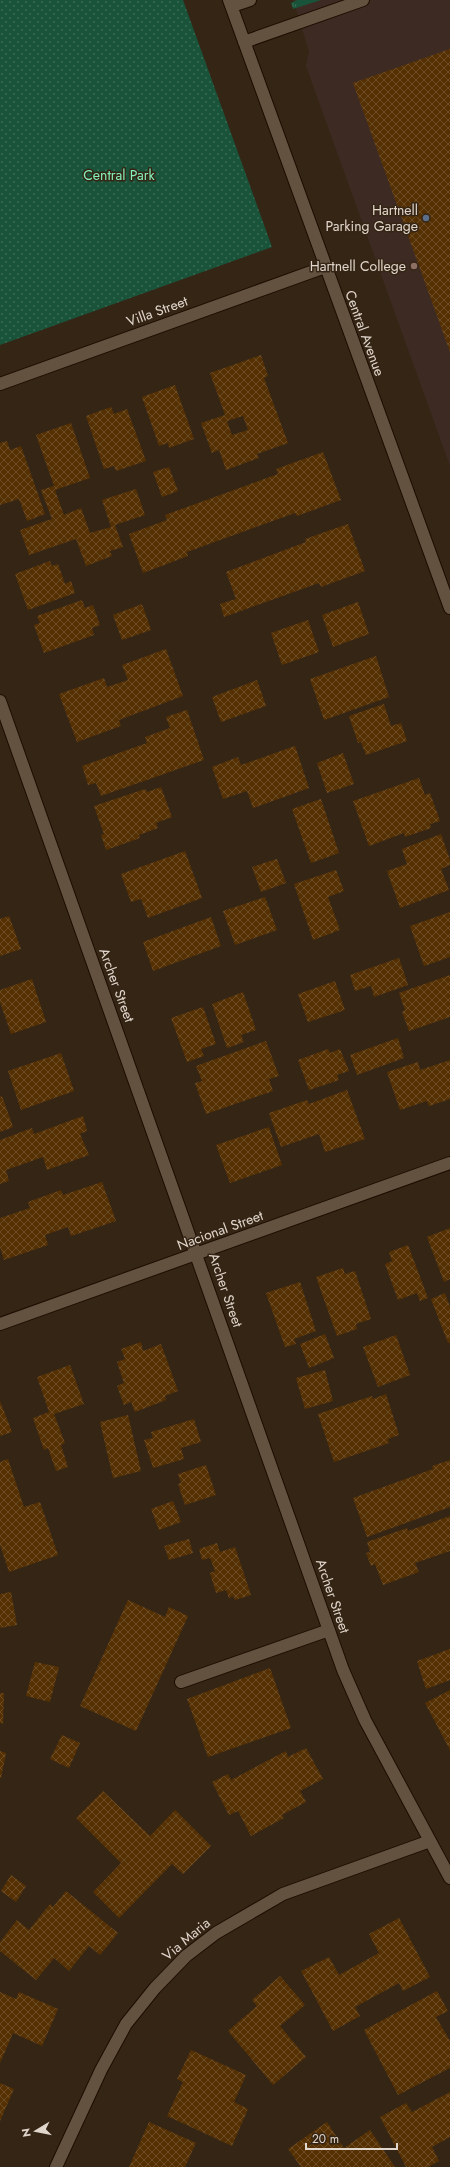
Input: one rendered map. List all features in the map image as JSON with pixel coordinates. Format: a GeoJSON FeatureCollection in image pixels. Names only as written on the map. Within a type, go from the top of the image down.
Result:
{"type":"FeatureCollection","features":[{"type":"Feature","properties":{"kind":"street"},"geometry":{"type":"LineString","coordinates":[[230,3],[250,0]]}},
{"type":"Feature","properties":{"kind":"street"},"geometry":{"type":"LineString","coordinates":[[244,42],[362,0]]}},
{"type":"Feature","properties":{"kind":"street","name":"Central Avenue"},"geometry":{"type":"LineString","coordinates":[[230,3],[450,608]]}},
{"type":"Feature","properties":{"kind":"street","name":"Villa Street"},"geometry":{"type":"LineString","coordinates":[[0,384],[325,267]]}},
{"type":"Feature","properties":{"kind":"street","name":"Archer Street"},"geometry":{"type":"LineString","coordinates":[[0,701],[329,1630],[365,1720],[450,1878]]}},
{"type":"Feature","properties":{"kind":"street","name":"Nacional Street"},"geometry":{"type":"LineString","coordinates":[[0,1324],[450,1163]]}},
{"type":"Feature","properties":{"kind":"street"},"geometry":{"type":"LineString","coordinates":[[181,1682],[329,1630]]}},
{"type":"Feature","properties":{"kind":"street","name":"Via Maria"},"geometry":{"type":"LineString","coordinates":[[56,2167],[101,2070],[126,2024],[155,1988],[186,1956],[216,1933],[283,1894],[430,1841]]}},
{"type":"Feature","properties":{"kind":"shaded area","name":"Hartnell College"},"geometry":{"type":"Polygon","coordinates":[[[293,0],[450,0],[450,466],[306,66],[309,51],[293,0]]]}},
{"type":"Feature","properties":{"kind":"green space","name":"Central Park"},"geometry":{"type":"Polygon","coordinates":[[[0,0],[183,0],[272,247],[0,345],[0,0]]]}},
{"type":"Feature","properties":{"kind":"green space"},"geometry":{"type":"Polygon","coordinates":[[[297,0],[321,0],[293,9],[291,3],[297,0]]]}},
{"type":"Feature","properties":{"kind":"building","name":"Hartnell Parking Garage"},"geometry":{"type":"Polygon","coordinates":[[[450,49],[450,352],[353,83],[450,49]]]}},
{"type":"Feature","properties":{"kind":"building"},"geometry":{"type":"Polygon","coordinates":[[[261,355],[268,376],[264,378],[288,443],[257,454],[259,458],[226,470],[219,450],[212,453],[201,423],[225,415],[210,373],[261,355]],[[243,416],[227,421],[232,435],[248,430],[243,416]]]}},
{"type":"Feature","properties":{"kind":"building"},"geometry":{"type":"Polygon","coordinates":[[[175,385],[194,439],[169,448],[168,443],[159,446],[142,397],[175,385]]]}},
{"type":"Feature","properties":{"kind":"building"},"geometry":{"type":"Polygon","coordinates":[[[111,407],[114,414],[127,409],[146,461],[116,471],[114,466],[104,469],[86,416],[111,407]]]}},
{"type":"Feature","properties":{"kind":"building"},"geometry":{"type":"Polygon","coordinates":[[[71,423],[90,478],[55,490],[64,515],[81,508],[90,533],[111,527],[102,500],[136,489],[145,515],[115,525],[123,547],[110,551],[112,556],[86,566],[76,539],[29,555],[20,530],[52,519],[41,490],[54,486],[36,435],[71,423]]]}},
{"type":"Feature","properties":{"kind":"building"},"geometry":{"type":"Polygon","coordinates":[[[7,441],[10,450],[21,446],[45,514],[27,521],[19,499],[0,505],[0,443],[7,441]]]}},
{"type":"Feature","properties":{"kind":"building"},"geometry":{"type":"Polygon","coordinates":[[[323,452],[341,500],[297,516],[295,513],[187,552],[188,556],[143,573],[129,534],[167,520],[165,515],[278,474],[276,469],[323,452]]]}},
{"type":"Feature","properties":{"kind":"building"},"geometry":{"type":"Polygon","coordinates":[[[169,467],[178,491],[162,497],[153,472],[169,467]]]}},
{"type":"Feature","properties":{"kind":"building"},"geometry":{"type":"Polygon","coordinates":[[[348,524],[365,571],[321,587],[319,583],[224,617],[220,604],[236,599],[226,572],[306,542],[305,539],[348,524]]]}},
{"type":"Feature","properties":{"kind":"building"},"geometry":{"type":"Polygon","coordinates":[[[50,561],[52,566],[58,564],[65,584],[71,581],[75,593],[28,610],[15,574],[50,561]]]}},
{"type":"Feature","properties":{"kind":"building"},"geometry":{"type":"Polygon","coordinates":[[[82,600],[85,608],[93,605],[100,625],[92,628],[94,635],[44,653],[34,625],[40,623],[37,616],[82,600]]]}},
{"type":"Feature","properties":{"kind":"building"},"geometry":{"type":"Polygon","coordinates":[[[358,602],[369,634],[333,647],[322,615],[358,602]]]}},
{"type":"Feature","properties":{"kind":"building"},"geometry":{"type":"Polygon","coordinates":[[[142,604],[151,630],[122,640],[113,615],[142,604]]]}},
{"type":"Feature","properties":{"kind":"building"},"geometry":{"type":"Polygon","coordinates":[[[308,620],[319,652],[282,665],[271,633],[308,620]]]}},
{"type":"Feature","properties":{"kind":"building"},"geometry":{"type":"Polygon","coordinates":[[[166,649],[183,696],[119,720],[121,726],[77,742],[59,694],[104,678],[107,687],[128,680],[122,665],[166,649]]]}},
{"type":"Feature","properties":{"kind":"building"},"geometry":{"type":"Polygon","coordinates":[[[376,656],[389,697],[324,720],[310,679],[376,656]]]}},
{"type":"Feature","properties":{"kind":"building"},"geometry":{"type":"Polygon","coordinates":[[[257,680],[266,706],[221,722],[212,697],[257,680]]]}},
{"type":"Feature","properties":{"kind":"building"},"geometry":{"type":"Polygon","coordinates":[[[384,704],[391,726],[401,723],[407,741],[366,755],[361,742],[358,743],[349,716],[384,704]]]}},
{"type":"Feature","properties":{"kind":"building"},"geometry":{"type":"Polygon","coordinates":[[[187,710],[204,760],[101,796],[96,783],[88,785],[82,766],[147,743],[145,737],[170,728],[166,717],[187,710]]]}},
{"type":"Feature","properties":{"kind":"building"},"geometry":{"type":"Polygon","coordinates":[[[295,746],[309,788],[253,808],[247,791],[223,799],[212,767],[238,757],[241,765],[295,746]]]}},
{"type":"Feature","properties":{"kind":"building"},"geometry":{"type":"Polygon","coordinates":[[[343,753],[354,784],[327,793],[317,763],[343,753]]]}},
{"type":"Feature","properties":{"kind":"building"},"geometry":{"type":"Polygon","coordinates":[[[419,778],[425,795],[430,793],[440,821],[430,824],[431,828],[405,837],[404,833],[369,846],[353,801],[419,778]]]}},
{"type":"Feature","properties":{"kind":"building"},"geometry":{"type":"Polygon","coordinates":[[[161,787],[172,817],[156,823],[158,828],[139,835],[140,838],[106,850],[101,835],[104,834],[94,806],[145,789],[147,792],[161,787]]]}},
{"type":"Feature","properties":{"kind":"building"},"geometry":{"type":"Polygon","coordinates":[[[321,799],[339,853],[311,863],[292,809],[321,799]]]}},
{"type":"Feature","properties":{"kind":"building"},"geometry":{"type":"Polygon","coordinates":[[[441,834],[450,860],[450,865],[441,869],[449,890],[400,908],[387,871],[407,864],[402,849],[441,834]]]}},
{"type":"Feature","properties":{"kind":"building"},"geometry":{"type":"Polygon","coordinates":[[[185,851],[202,898],[148,918],[141,899],[131,902],[121,874],[185,851]]]}},
{"type":"Feature","properties":{"kind":"building"},"geometry":{"type":"Polygon","coordinates":[[[277,859],[286,883],[261,892],[252,867],[277,859]]]}},
{"type":"Feature","properties":{"kind":"building"},"geometry":{"type":"Polygon","coordinates":[[[336,870],[344,891],[328,897],[340,930],[313,940],[294,884],[336,870]]]}},
{"type":"Feature","properties":{"kind":"building"},"geometry":{"type":"Polygon","coordinates":[[[265,897],[277,930],[235,945],[223,911],[265,897]]]}},
{"type":"Feature","properties":{"kind":"building"},"geometry":{"type":"Polygon","coordinates":[[[450,912],[450,957],[424,966],[410,926],[450,912]]]}},
{"type":"Feature","properties":{"kind":"building"},"geometry":{"type":"Polygon","coordinates":[[[9,916],[21,949],[0,956],[0,919],[9,916]]]}},
{"type":"Feature","properties":{"kind":"building"},"geometry":{"type":"Polygon","coordinates":[[[211,917],[221,946],[153,971],[143,942],[211,917]]]}},
{"type":"Feature","properties":{"kind":"building"},"geometry":{"type":"Polygon","coordinates":[[[399,958],[408,985],[374,997],[371,986],[355,991],[350,975],[399,958]]]}},
{"type":"Feature","properties":{"kind":"building"},"geometry":{"type":"Polygon","coordinates":[[[450,975],[450,1017],[409,1031],[402,1012],[405,1010],[399,993],[450,975]]]}},
{"type":"Feature","properties":{"kind":"building"},"geometry":{"type":"Polygon","coordinates":[[[32,979],[46,1022],[11,1034],[0,1002],[0,990],[32,979]]]}},
{"type":"Feature","properties":{"kind":"building"},"geometry":{"type":"Polygon","coordinates":[[[335,981],[345,1010],[308,1022],[298,994],[335,981]]]}},
{"type":"Feature","properties":{"kind":"building"},"geometry":{"type":"Polygon","coordinates":[[[243,992],[256,1030],[241,1035],[244,1042],[227,1048],[212,1004],[243,992]]]}},
{"type":"Feature","properties":{"kind":"building"},"geometry":{"type":"Polygon","coordinates":[[[203,1007],[216,1044],[201,1049],[204,1056],[187,1062],[171,1018],[203,1007]]]}},
{"type":"Feature","properties":{"kind":"building"},"geometry":{"type":"Polygon","coordinates":[[[398,1038],[404,1058],[357,1075],[350,1055],[398,1038]]]}},
{"type":"Feature","properties":{"kind":"building"},"geometry":{"type":"Polygon","coordinates":[[[266,1041],[279,1076],[269,1079],[273,1091],[206,1114],[195,1083],[202,1081],[196,1066],[266,1041]]]}},
{"type":"Feature","properties":{"kind":"building"},"geometry":{"type":"Polygon","coordinates":[[[328,1049],[330,1053],[340,1049],[349,1071],[337,1075],[339,1080],[309,1090],[298,1060],[328,1049]]]}},
{"type":"Feature","properties":{"kind":"building"},"geometry":{"type":"Polygon","coordinates":[[[61,1053],[74,1091],[21,1110],[8,1071],[61,1053]]]}},
{"type":"Feature","properties":{"kind":"building"},"geometry":{"type":"Polygon","coordinates":[[[450,1060],[450,1099],[429,1106],[427,1101],[400,1110],[387,1072],[418,1062],[420,1070],[450,1060]]]}},
{"type":"Feature","properties":{"kind":"building"},"geometry":{"type":"Polygon","coordinates":[[[347,1090],[365,1139],[325,1152],[319,1134],[281,1147],[269,1113],[307,1100],[309,1104],[347,1090]]]}},
{"type":"Feature","properties":{"kind":"building"},"geometry":{"type":"Polygon","coordinates":[[[2,1096],[13,1127],[0,1132],[0,1097],[2,1096]]]}},
{"type":"Feature","properties":{"kind":"building"},"geometry":{"type":"Polygon","coordinates":[[[83,1116],[87,1131],[80,1134],[89,1155],[47,1170],[43,1157],[6,1170],[9,1181],[0,1184],[0,1140],[32,1128],[34,1134],[83,1116]]]}},
{"type":"Feature","properties":{"kind":"building"},"geometry":{"type":"Polygon","coordinates":[[[269,1127],[282,1165],[230,1183],[216,1145],[269,1127]]]}},
{"type":"Feature","properties":{"kind":"building"},"geometry":{"type":"Polygon","coordinates":[[[102,1182],[116,1221],[71,1236],[68,1227],[45,1235],[48,1245],[4,1260],[0,1247],[0,1218],[30,1208],[28,1202],[61,1190],[63,1195],[102,1182]]]}},
{"type":"Feature","properties":{"kind":"building"},"geometry":{"type":"Polygon","coordinates":[[[450,1228],[450,1279],[444,1282],[427,1237],[450,1228]]]}},
{"type":"Feature","properties":{"kind":"building"},"geometry":{"type":"Polygon","coordinates":[[[408,1245],[428,1298],[420,1301],[417,1293],[398,1300],[385,1264],[392,1261],[389,1252],[408,1245]]]}},
{"type":"Feature","properties":{"kind":"building"},"geometry":{"type":"Polygon","coordinates":[[[343,1268],[345,1274],[355,1271],[371,1319],[356,1324],[357,1329],[337,1336],[316,1277],[343,1268]]]}},
{"type":"Feature","properties":{"kind":"building"},"geometry":{"type":"Polygon","coordinates":[[[300,1282],[316,1331],[294,1339],[296,1344],[285,1347],[266,1293],[300,1282]]]}},
{"type":"Feature","properties":{"kind":"building"},"geometry":{"type":"Polygon","coordinates":[[[445,1293],[450,1307],[450,1342],[448,1343],[431,1299],[445,1293]]]}},
{"type":"Feature","properties":{"kind":"building"},"geometry":{"type":"Polygon","coordinates":[[[325,1334],[334,1358],[309,1368],[300,1344],[325,1334]]]}},
{"type":"Feature","properties":{"kind":"building"},"geometry":{"type":"Polygon","coordinates":[[[396,1335],[410,1375],[378,1387],[363,1347],[396,1335]]]}},
{"type":"Feature","properties":{"kind":"building"},"geometry":{"type":"Polygon","coordinates":[[[141,1342],[143,1351],[161,1344],[178,1391],[165,1396],[166,1400],[135,1412],[131,1402],[124,1405],[117,1386],[124,1383],[117,1362],[125,1359],[121,1349],[141,1342]]]}},
{"type":"Feature","properties":{"kind":"building"},"geometry":{"type":"Polygon","coordinates":[[[70,1365],[84,1404],[54,1414],[65,1443],[61,1445],[68,1467],[56,1471],[48,1448],[44,1450],[33,1418],[49,1412],[37,1377],[70,1365]]]}},
{"type":"Feature","properties":{"kind":"building"},"geometry":{"type":"Polygon","coordinates":[[[325,1370],[333,1401],[305,1409],[296,1378],[325,1370]]]}},
{"type":"Feature","properties":{"kind":"building"},"geometry":{"type":"Polygon","coordinates":[[[386,1394],[399,1435],[388,1439],[389,1443],[334,1462],[318,1414],[372,1396],[373,1399],[386,1394]]]}},
{"type":"Feature","properties":{"kind":"building"},"geometry":{"type":"Polygon","coordinates":[[[0,1401],[12,1432],[0,1436],[0,1401]]]}},
{"type":"Feature","properties":{"kind":"building"},"geometry":{"type":"Polygon","coordinates":[[[128,1415],[141,1471],[113,1478],[100,1422],[128,1415]]]}},
{"type":"Feature","properties":{"kind":"building"},"geometry":{"type":"Polygon","coordinates":[[[194,1419],[201,1442],[181,1448],[184,1459],[153,1468],[144,1440],[153,1438],[151,1432],[194,1419]]]}},
{"type":"Feature","properties":{"kind":"building"},"geometry":{"type":"Polygon","coordinates":[[[8,1459],[24,1507],[40,1502],[58,1555],[9,1572],[0,1545],[0,1462],[8,1459]]]}},
{"type":"Feature","properties":{"kind":"building"},"geometry":{"type":"Polygon","coordinates":[[[450,1460],[450,1507],[367,1537],[353,1498],[433,1469],[432,1466],[450,1460]]]}},
{"type":"Feature","properties":{"kind":"building"},"geometry":{"type":"Polygon","coordinates":[[[206,1465],[216,1495],[185,1505],[178,1484],[181,1483],[178,1474],[206,1465]]]}},
{"type":"Feature","properties":{"kind":"building"},"geometry":{"type":"Polygon","coordinates":[[[173,1501],[181,1522],[159,1530],[151,1509],[173,1501]]]}},
{"type":"Feature","properties":{"kind":"building"},"geometry":{"type":"Polygon","coordinates":[[[450,1516],[450,1551],[415,1563],[419,1572],[383,1585],[375,1564],[371,1566],[366,1553],[370,1552],[367,1542],[407,1528],[408,1531],[450,1516]]]}},
{"type":"Feature","properties":{"kind":"building"},"geometry":{"type":"Polygon","coordinates":[[[189,1539],[193,1553],[169,1560],[164,1546],[189,1539]]]}},
{"type":"Feature","properties":{"kind":"building"},"geometry":{"type":"Polygon","coordinates":[[[217,1543],[220,1552],[235,1547],[251,1595],[235,1600],[233,1596],[229,1598],[226,1590],[216,1593],[210,1573],[215,1571],[210,1558],[202,1560],[199,1549],[217,1543]]]}},
{"type":"Feature","properties":{"kind":"building"},"geometry":{"type":"Polygon","coordinates":[[[11,1592],[17,1625],[0,1628],[0,1594],[11,1592]]]}},
{"type":"Feature","properties":{"kind":"building"},"geometry":{"type":"Polygon","coordinates":[[[128,1600],[165,1617],[169,1607],[188,1616],[136,1731],[80,1706],[128,1600]]]}},
{"type":"Feature","properties":{"kind":"building"},"geometry":{"type":"Polygon","coordinates":[[[450,1649],[450,1680],[426,1689],[417,1661],[450,1649]]]}},
{"type":"Feature","properties":{"kind":"building"},"geometry":{"type":"Polygon","coordinates":[[[35,1662],[59,1667],[50,1702],[26,1696],[35,1662]]]}},
{"type":"Feature","properties":{"kind":"building"},"geometry":{"type":"Polygon","coordinates":[[[270,1668],[291,1728],[208,1757],[187,1699],[270,1668]]]}},
{"type":"Feature","properties":{"kind":"building"},"geometry":{"type":"Polygon","coordinates":[[[450,1690],[450,1750],[425,1703],[450,1690]]]}},
{"type":"Feature","properties":{"kind":"building"},"geometry":{"type":"Polygon","coordinates":[[[0,1693],[4,1693],[3,1724],[0,1723],[0,1693]]]}},
{"type":"Feature","properties":{"kind":"building"},"geometry":{"type":"Polygon","coordinates":[[[62,1735],[80,1743],[69,1768],[50,1759],[62,1735]]]}},
{"type":"Feature","properties":{"kind":"building"},"geometry":{"type":"Polygon","coordinates":[[[306,1748],[323,1779],[300,1791],[306,1802],[282,1815],[284,1818],[251,1836],[238,1811],[229,1815],[212,1782],[228,1774],[231,1780],[286,1751],[288,1757],[306,1748]]]}},
{"type":"Feature","properties":{"kind":"building"},"geometry":{"type":"Polygon","coordinates":[[[0,1751],[6,1753],[1,1778],[0,1778],[0,1751]]]}},
{"type":"Feature","properties":{"kind":"building"},"geometry":{"type":"Polygon","coordinates":[[[103,1791],[150,1836],[175,1810],[211,1846],[183,1874],[172,1864],[119,1918],[93,1892],[121,1863],[76,1818],[103,1791]]]}},
{"type":"Feature","properties":{"kind":"building"},"geometry":{"type":"Polygon","coordinates":[[[11,1875],[26,1886],[16,1902],[1,1891],[11,1875]]]}},
{"type":"Feature","properties":{"kind":"building"},"geometry":{"type":"Polygon","coordinates":[[[66,1891],[118,1933],[100,1955],[89,1946],[69,1971],[54,1958],[36,1980],[0,1951],[0,1942],[17,1920],[29,1930],[50,1904],[53,1907],[66,1891]]]}},
{"type":"Feature","properties":{"kind":"building"},"geometry":{"type":"Polygon","coordinates":[[[399,1918],[430,1977],[403,1991],[399,1983],[355,2007],[360,2016],[333,2031],[301,1971],[329,1957],[339,1975],[379,1953],[369,1934],[399,1918]]]}},
{"type":"Feature","properties":{"kind":"building"},"geometry":{"type":"Polygon","coordinates":[[[280,1976],[305,2005],[280,2026],[306,2057],[273,2085],[228,2031],[257,2006],[252,2000],[280,1976]]]}},
{"type":"Feature","properties":{"kind":"building"},"geometry":{"type":"Polygon","coordinates":[[[437,1991],[448,2011],[436,2017],[450,2041],[450,2068],[398,2095],[364,2030],[437,1991]]]}},
{"type":"Feature","properties":{"kind":"building"},"geometry":{"type":"Polygon","coordinates":[[[0,1992],[16,1999],[19,1992],[58,2009],[42,2046],[13,2033],[0,2063],[0,1992]]]}},
{"type":"Feature","properties":{"kind":"building"},"geometry":{"type":"Polygon","coordinates":[[[191,2050],[246,2075],[234,2102],[248,2109],[232,2146],[167,2116],[183,2082],[177,2079],[191,2050]]]}},
{"type":"Feature","properties":{"kind":"building"},"geometry":{"type":"Polygon","coordinates":[[[0,2083],[14,2089],[0,2121],[0,2083]]]}},
{"type":"Feature","properties":{"kind":"building"},"geometry":{"type":"Polygon","coordinates":[[[450,2092],[450,2137],[432,2147],[439,2161],[428,2167],[406,2167],[380,2117],[406,2103],[412,2112],[450,2092]]]}},
{"type":"Feature","properties":{"kind":"building"},"geometry":{"type":"Polygon","coordinates":[[[149,2122],[196,2143],[185,2167],[129,2167],[149,2122]]]}},
{"type":"Feature","properties":{"kind":"building"},"geometry":{"type":"Polygon","coordinates":[[[327,2122],[344,2148],[370,2130],[395,2167],[301,2167],[288,2149],[327,2122]]]}},
{"type":"Feature","properties":{"kind":"place","name":"Hartnell Parking Garage"},"geometry":{"type":"Point","coordinates":[426,218]}},
{"type":"Feature","properties":{"kind":"place","name":"Hartnell College"},"geometry":{"type":"Point","coordinates":[414,266]}}]}
